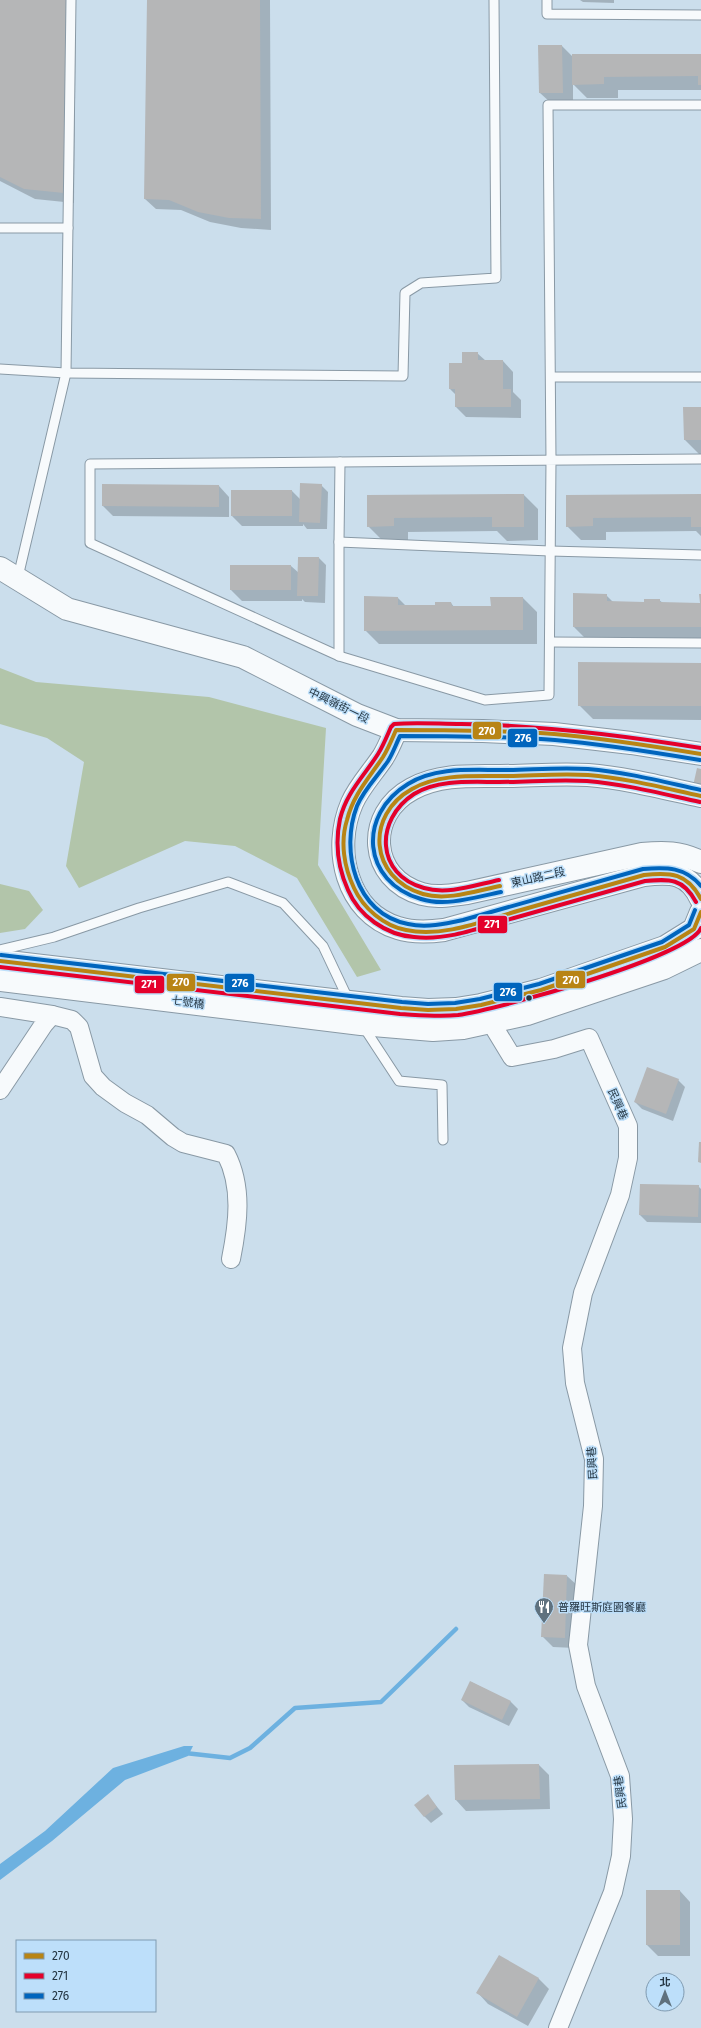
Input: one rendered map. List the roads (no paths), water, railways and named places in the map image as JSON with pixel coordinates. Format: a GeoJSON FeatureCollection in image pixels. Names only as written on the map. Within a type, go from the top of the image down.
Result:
{"type":"FeatureCollection","features":[{"type":"Feature","properties":{"kind":"main road","name":"中興嶺街一段"},"geometry":{"type":"LineString","coordinates":[[9,572],[67,609],[243,657],[357,715],[396,730],[483,731],[554,734],[631,743],[701,754]]}},
{"type":"Feature","properties":{"kind":"main road"},"geometry":{"type":"LineString","coordinates":[[396,730],[383,756],[352,802],[345,826],[342,854],[348,878],[360,900],[377,918],[398,928],[422,932],[444,930],[464,926],[644,875],[663,873],[682,876],[696,888],[701,899]]}},
{"type":"Feature","properties":{"kind":"main road","name":"東山路二段"},"geometry":{"type":"LineString","coordinates":[[701,796],[619,779],[587,775],[453,777],[428,782],[397,798],[387,810],[380,826],[378,844],[387,868],[393,877],[405,887],[422,894],[443,897],[642,854],[662,852],[684,854],[701,862]]}},
{"type":"Feature","properties":{"kind":"main road"},"geometry":{"type":"LineString","coordinates":[[313,1007],[361,1024],[433,1030],[463,1028],[486,1014],[541,990],[665,947],[694,929],[701,912]]}},
{"type":"Feature","properties":{"kind":"main road"},"geometry":{"type":"LineString","coordinates":[[313,1007],[349,1002],[486,1014],[547,1008],[664,968],[701,950]]}},
{"type":"Feature","properties":{"kind":"main road","name":"七號橋"},"geometry":{"type":"LineString","coordinates":[[6,967],[313,1007]]}},
{"type":"Feature","properties":{"kind":"street"},"geometry":{"type":"LineString","coordinates":[[0,1007],[72,1020],[79,1027],[93,1076],[103,1087],[125,1103],[147,1115],[183,1143],[226,1154],[234,1174],[238,1217],[231,1259]]}},
{"type":"Feature","properties":{"kind":"street","name":"民興巷"},"geometry":{"type":"LineString","coordinates":[[486,1014],[512,1057],[542,1052],[589,1038],[628,1126],[628,1158],[620,1195],[583,1293],[572,1348],[575,1383],[594,1459],[593,1506],[578,1645],[586,1686],[620,1776],[623,1819],[621,1856],[613,1892],[558,2028]]}},
{"type":"Feature","properties":{"kind":"street"},"geometry":{"type":"LineString","coordinates":[[0,1090],[44,1024],[52,1016]]}},
{"type":"Feature","properties":{"kind":"lane"},"geometry":{"type":"LineString","coordinates":[[9,572],[66,373],[71,0]]}},
{"type":"Feature","properties":{"kind":"lane"},"geometry":{"type":"LineString","coordinates":[[0,369],[66,373],[403,376],[405,293],[421,282],[496,278],[494,0]]}},
{"type":"Feature","properties":{"kind":"lane"},"geometry":{"type":"LineString","coordinates":[[547,0],[548,14],[701,15]]}},
{"type":"Feature","properties":{"kind":"lane"},"geometry":{"type":"LineString","coordinates":[[701,105],[548,105],[551,377],[551,460],[550,551],[550,642],[549,695],[485,700],[339,656],[90,543],[90,464],[551,460],[701,459]]}},
{"type":"Feature","properties":{"kind":"lane"},"geometry":{"type":"LineString","coordinates":[[0,228],[68,228]]}},
{"type":"Feature","properties":{"kind":"lane"},"geometry":{"type":"LineString","coordinates":[[551,377],[701,377]]}},
{"type":"Feature","properties":{"kind":"lane"},"geometry":{"type":"LineString","coordinates":[[339,656],[340,462]]}},
{"type":"Feature","properties":{"kind":"lane"},"geometry":{"type":"LineString","coordinates":[[339,542],[550,551],[701,555]]}},
{"type":"Feature","properties":{"kind":"lane"},"geometry":{"type":"LineString","coordinates":[[550,642],[701,643]]}},
{"type":"Feature","properties":{"kind":"lane"},"geometry":{"type":"LineString","coordinates":[[6,967],[54,937],[139,908],[228,882],[283,903],[323,946],[361,1024],[399,1081],[442,1085],[443,1140]]}},
{"type":"Feature","properties":{"kind":"water"},"geometry":{"type":"Polygon","coordinates":[[[184,1746],[193,1746],[188,1756],[125,1780],[52,1841],[0,1880],[0,1864],[45,1831],[113,1768],[184,1746]]]}},
{"type":"Feature","properties":{"kind":"waterway"},"geometry":{"type":"LineString","coordinates":[[185,1753],[230,1758],[250,1748],[295,1708],[381,1702],[456,1629]]}},
{"type":"Feature","properties":{"kind":"place","name":"普羅旺斯庭園餐廳"},"geometry":{"type":"Point","coordinates":[544,1624]}}]}
